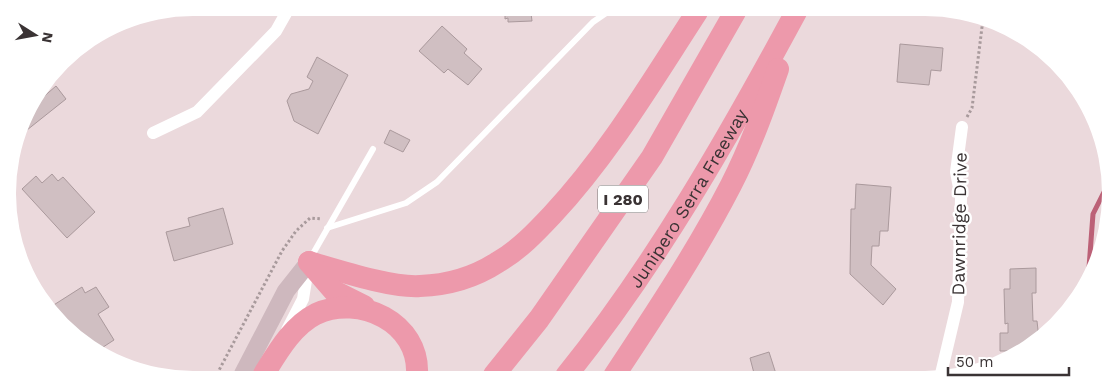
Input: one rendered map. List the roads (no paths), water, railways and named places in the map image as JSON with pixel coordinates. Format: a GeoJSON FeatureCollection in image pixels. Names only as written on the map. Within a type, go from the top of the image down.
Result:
{"type":"FeatureCollection","features":[{"type":"Feature","properties":{"kind":"highway"},"geometry":{"type":"LineString","coordinates":[[309,262],[377,280],[417,287],[458,280],[498,263],[535,233],[583,180],[620,129],[694,16]]}},
{"type":"Feature","properties":{"kind":"highway","name":"I 280"},"geometry":{"type":"LineString","coordinates":[[497,371],[540,319],[652,156],[733,16]]}},
{"type":"Feature","properties":{"kind":"highway","name":"Junipero Serra Freeway"},"geometry":{"type":"LineString","coordinates":[[570,371],[644,270],[700,183],[796,16]]}},
{"type":"Feature","properties":{"kind":"highway"},"geometry":{"type":"LineString","coordinates":[[617,371],[670,290],[730,185],[765,106],[797,16]]}},
{"type":"Feature","properties":{"kind":"highway"},"geometry":{"type":"LineString","coordinates":[[309,262],[334,291],[383,315],[406,337],[413,351],[416,371]]}},
{"type":"Feature","properties":{"kind":"highway"},"geometry":{"type":"LineString","coordinates":[[266,371],[289,337],[301,324],[315,315],[344,307],[370,310],[383,315]]}},
{"type":"Feature","properties":{"kind":"main road"},"geometry":{"type":"LineString","coordinates":[[245,371],[286,291],[309,262]]}},
{"type":"Feature","properties":{"kind":"street"},"geometry":{"type":"LineString","coordinates":[[153,133],[197,112],[276,31],[283,17]]}},
{"type":"Feature","properties":{"kind":"street","name":"Dawnridge Drive"},"geometry":{"type":"LineString","coordinates":[[942,369],[958,302],[961,198],[956,172],[962,128]]}},
{"type":"Feature","properties":{"kind":"street"},"geometry":{"type":"LineString","coordinates":[[266,371],[303,299],[309,262]]}},
{"type":"Feature","properties":{"kind":"lane"},"geometry":{"type":"LineString","coordinates":[[327,228],[406,203],[436,182],[601,16]]}},
{"type":"Feature","properties":{"kind":"lane"},"geometry":{"type":"LineString","coordinates":[[309,262],[373,149]]}},
{"type":"Feature","properties":{"kind":"waterway"},"geometry":{"type":"LineString","coordinates":[[1090,256],[1093,214],[1102,196]]}}]}
